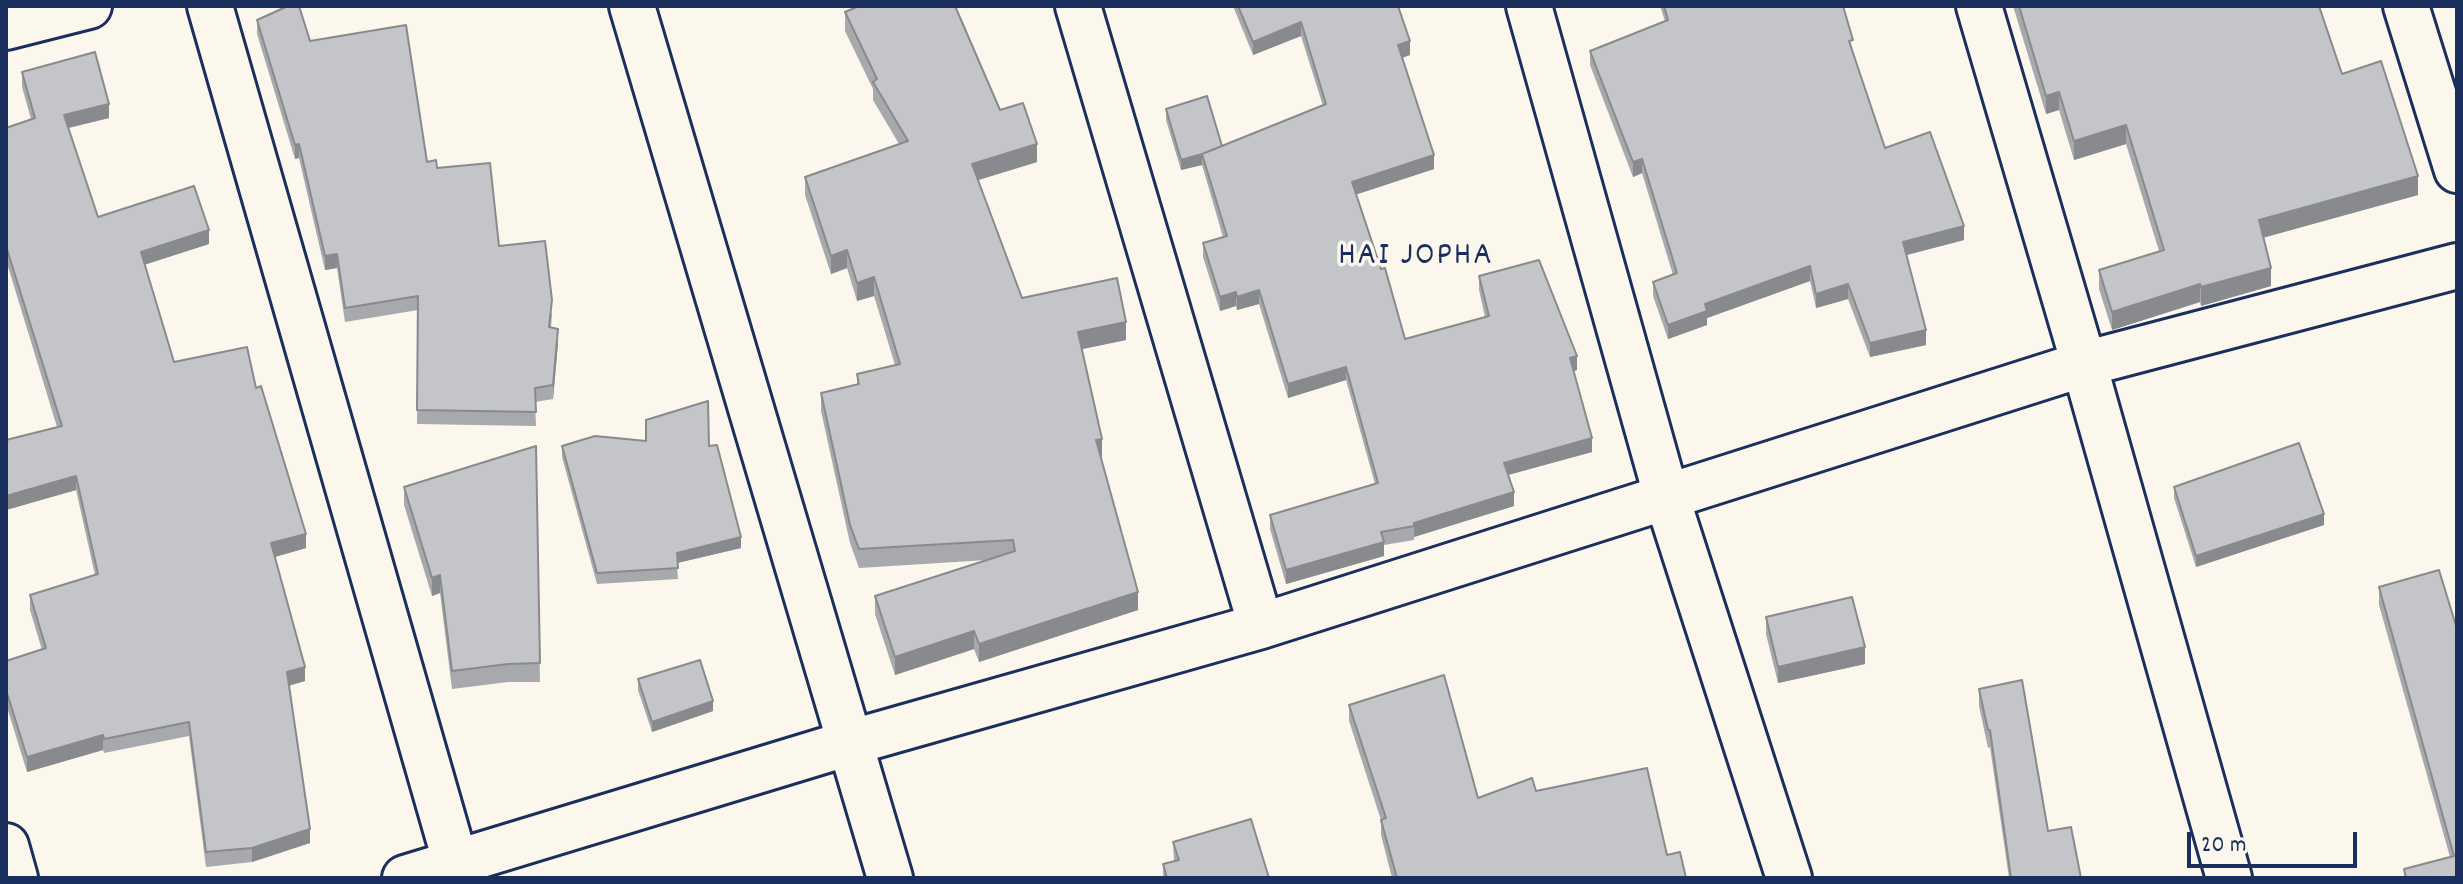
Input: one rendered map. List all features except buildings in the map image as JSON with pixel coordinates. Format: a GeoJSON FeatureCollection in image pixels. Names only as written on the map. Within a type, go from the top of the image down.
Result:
{"type":"FeatureCollection","features":[{"type":"Feature","properties":{"kind":"street"},"geometry":{"type":"LineString","coordinates":[[6,27],[89,6]]}},
{"type":"Feature","properties":{"kind":"street"},"geometry":{"type":"LineString","coordinates":[[210,6],[458,870]]}},
{"type":"Feature","properties":{"kind":"street"},"geometry":{"type":"LineString","coordinates":[[632,6],[890,878]]}},
{"type":"Feature","properties":{"kind":"street"},"geometry":{"type":"LineString","coordinates":[[1078,6],[1261,626]]}},
{"type":"Feature","properties":{"kind":"street"},"geometry":{"type":"LineString","coordinates":[[1529,6],[1666,495],[1789,878]]}},
{"type":"Feature","properties":{"kind":"street"},"geometry":{"type":"LineString","coordinates":[[1979,6],[2229,878]]}},
{"type":"Feature","properties":{"kind":"street"},"geometry":{"type":"LineString","coordinates":[[2406,6],[2457,170]]}},
{"type":"Feature","properties":{"kind":"street"},"geometry":{"type":"LineString","coordinates":[[405,878],[458,870],[849,743],[1261,626],[2084,364],[2457,266]]}},
{"type":"Feature","properties":{"kind":"street"},"geometry":{"type":"LineString","coordinates":[[6,846],[15,878]]}},
{"type":"Feature","properties":{"kind":"district","name":"HAI JOPHA"},"geometry":{"type":"Point","coordinates":[1416,258]}}]}
